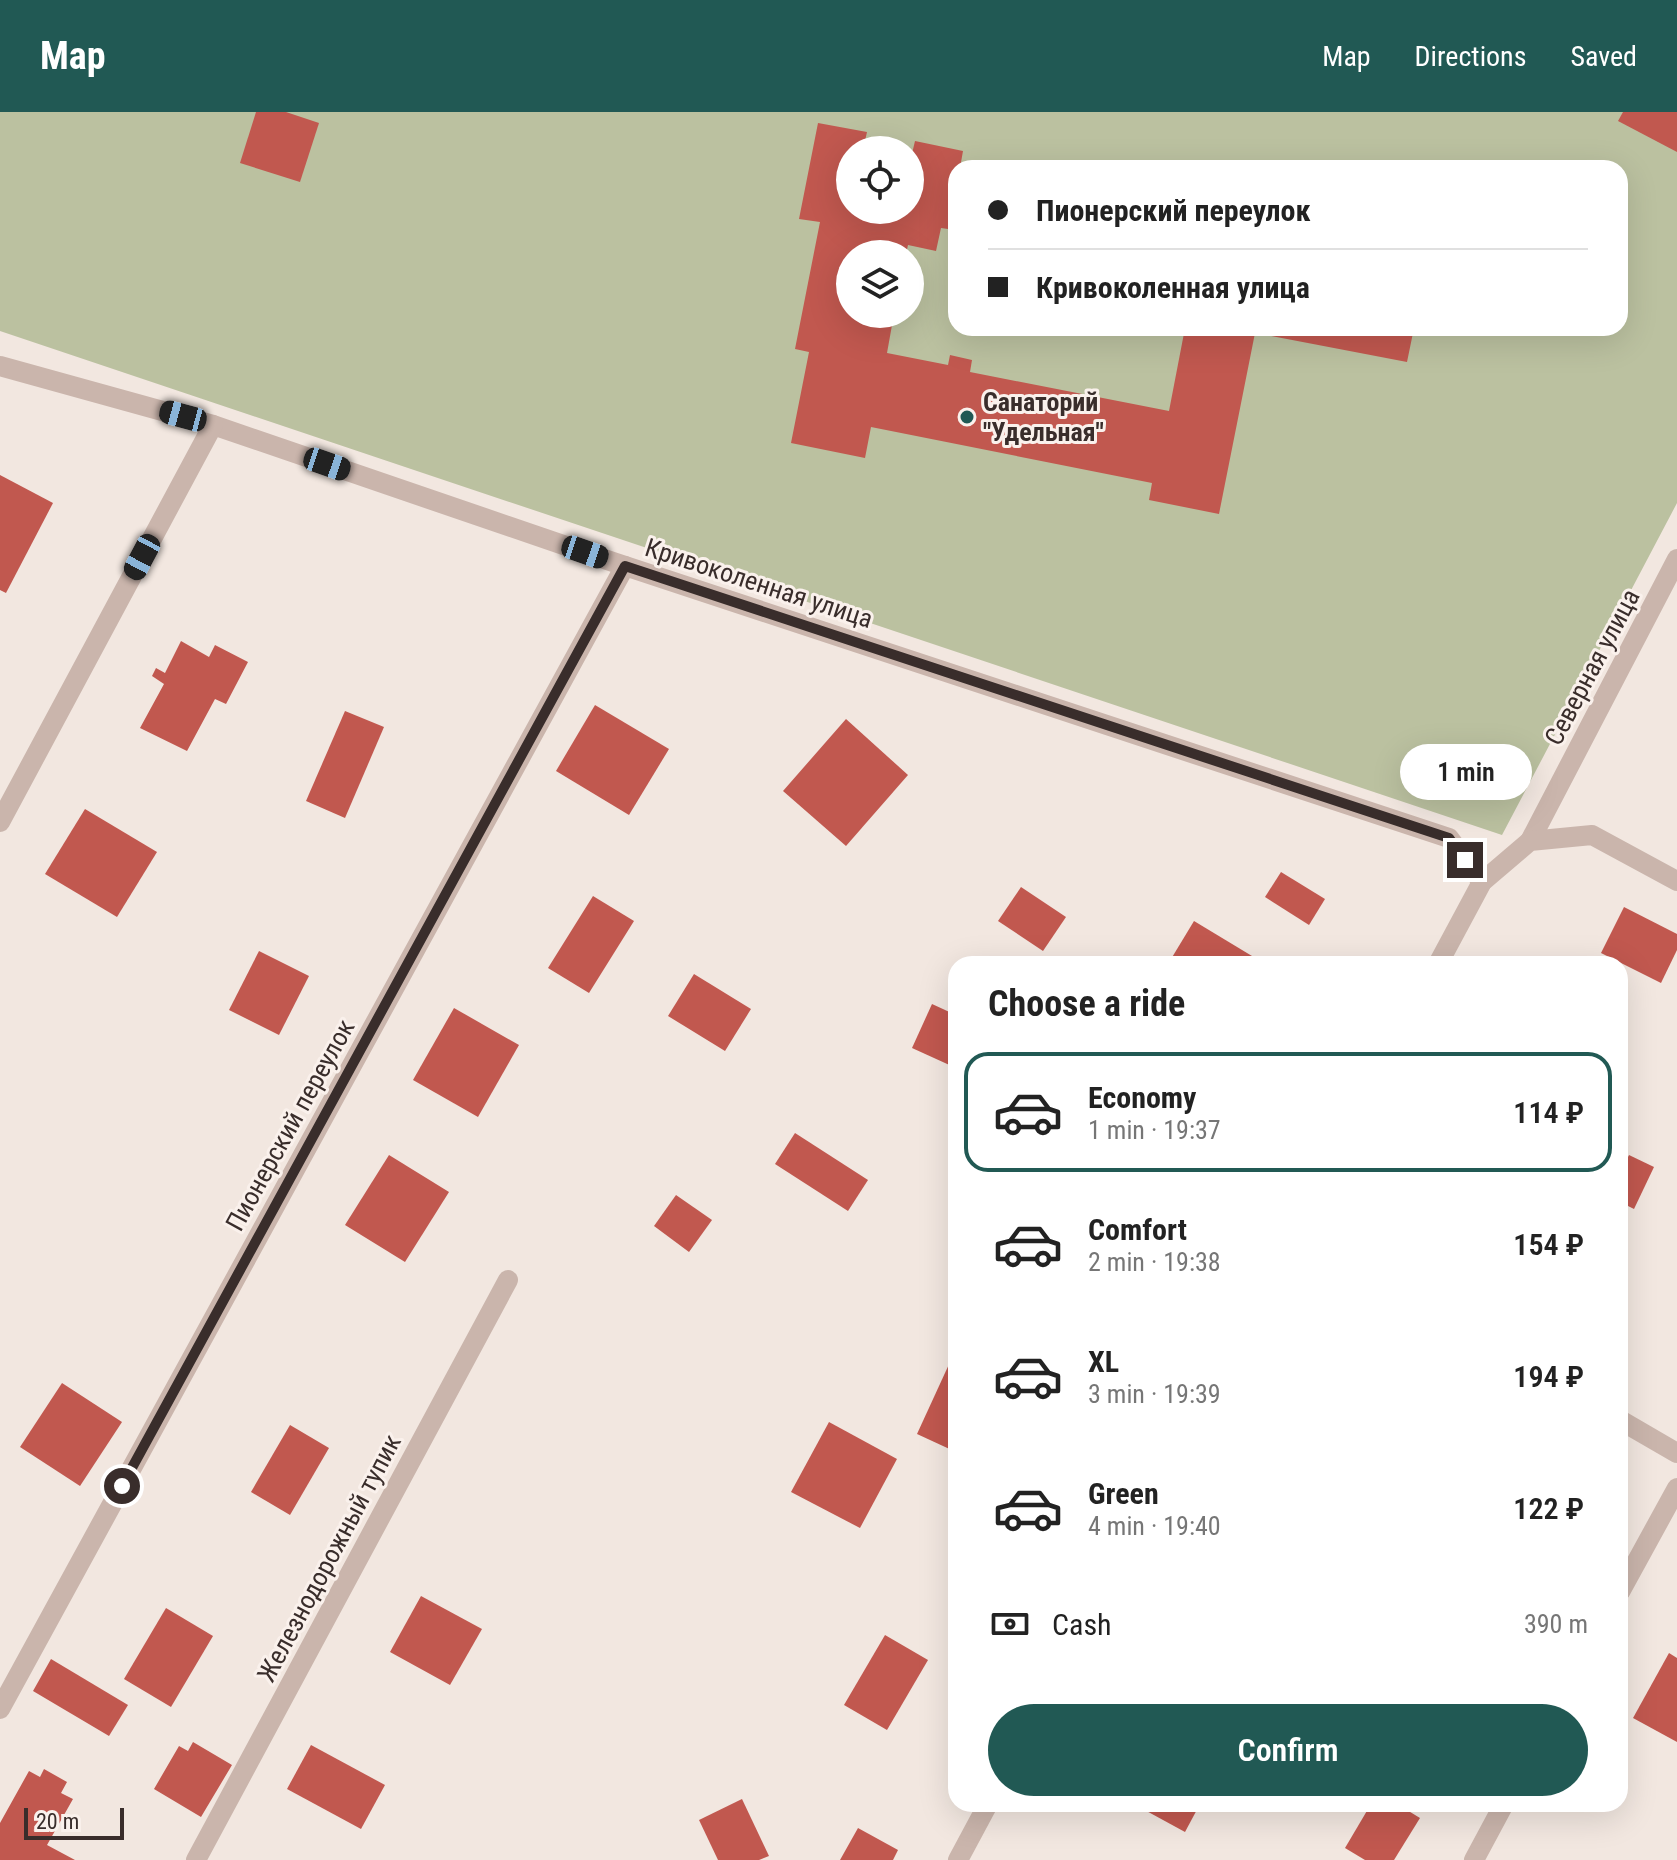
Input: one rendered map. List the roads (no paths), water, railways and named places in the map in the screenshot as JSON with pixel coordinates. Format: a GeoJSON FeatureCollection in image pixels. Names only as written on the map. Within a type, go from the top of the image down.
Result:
{"type":"FeatureCollection","features":[{"type":"Feature","properties":{"kind":"street","name":"Кривоколенная улица"},"geometry":{"type":"LineString","coordinates":[[0,366],[213,425],[625,566],[1449,838],[1482,882]]}},
{"type":"Feature","properties":{"kind":"street"},"geometry":{"type":"LineString","coordinates":[[0,822],[213,425]]}},
{"type":"Feature","properties":{"kind":"street","name":"Северная улица"},"geometry":{"type":"LineString","coordinates":[[1530,841],[1677,559]]}},
{"type":"Feature","properties":{"kind":"street","name":"Пионерский переулок"},"geometry":{"type":"LineString","coordinates":[[0,1709],[625,566]]}},
{"type":"Feature","properties":{"kind":"street"},"geometry":{"type":"LineString","coordinates":[[1442,956],[1482,882],[1530,841],[1592,835],[1677,881]]}},
{"type":"Feature","properties":{"kind":"street","name":"Железнодорожный тупик"},"geometry":{"type":"LineString","coordinates":[[196,1860],[508,1280]]}},
{"type":"Feature","properties":{"kind":"street"},"geometry":{"type":"LineString","coordinates":[[1628,1425],[1677,1453]]}},
{"type":"Feature","properties":{"kind":"street"},"geometry":{"type":"LineString","coordinates":[[1628,1577],[1677,1488]]}},
{"type":"Feature","properties":{"kind":"street"},"geometry":{"type":"LineString","coordinates":[[958,1860],[984,1812]]}},
{"type":"Feature","properties":{"kind":"street"},"geometry":{"type":"LineString","coordinates":[[1474,1860],[1500,1812]]}},
{"type":"Feature","properties":{"kind":"place","name":"Санаторий \"Удельная\""},"geometry":{"type":"Point","coordinates":[967,417]}}]}
